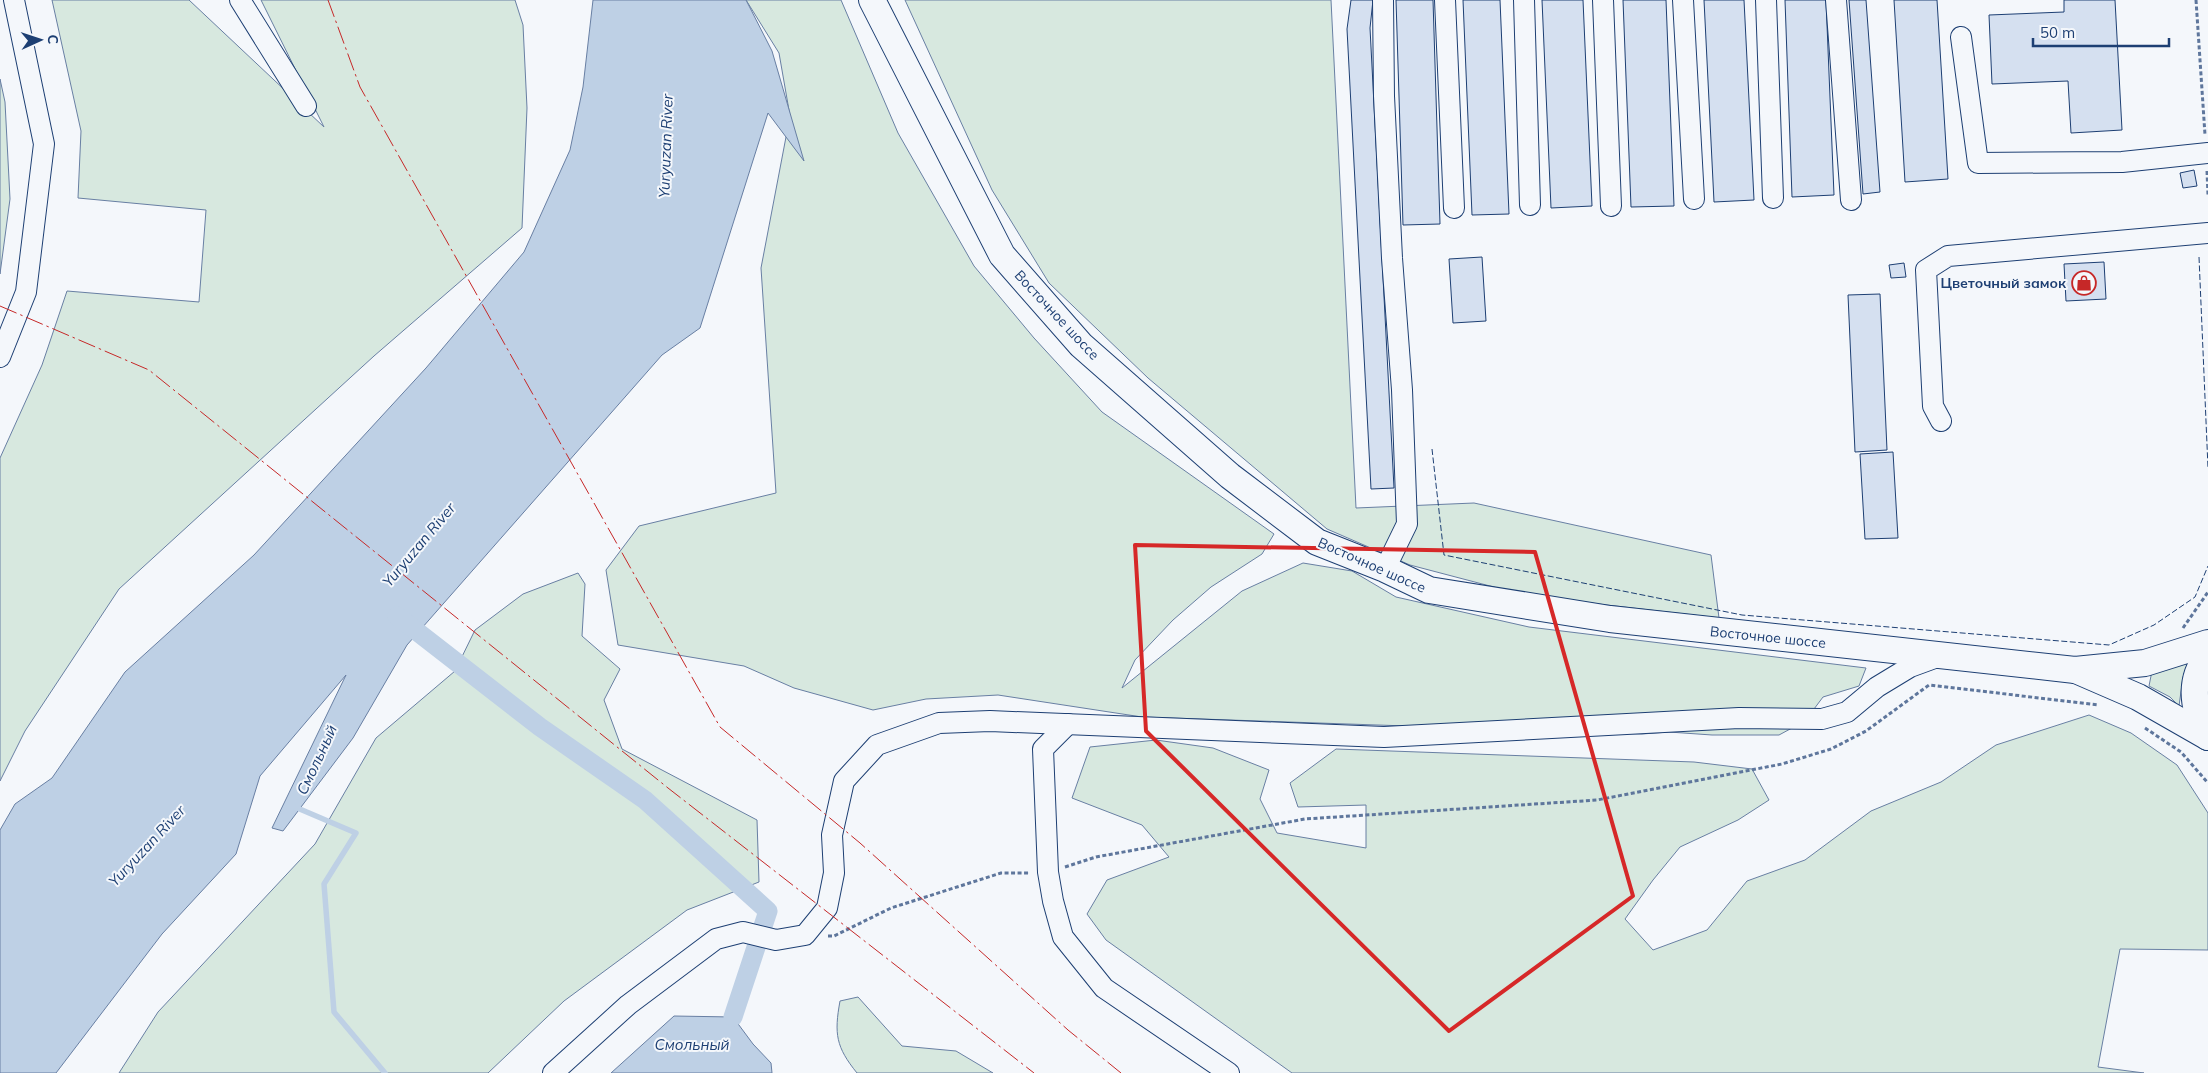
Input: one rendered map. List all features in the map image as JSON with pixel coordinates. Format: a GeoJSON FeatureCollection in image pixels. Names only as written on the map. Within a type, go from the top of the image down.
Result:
{"type":"FeatureCollection","features":[{"type":"Feature","properties":{"kind":"main road","name":"Восточное шоссе"},"geometry":{"type":"LineString","coordinates":[[872,0],[1002,256],[1081,345],[1230,476],[1318,542],[1385,569],[1429,590],[1610,619],[2075,670],[2146,663],[2208,643]]}},
{"type":"Feature","properties":{"kind":"main road"},"geometry":{"type":"LineString","coordinates":[[2208,656],[2202,663],[2195,681],[2194,701],[2198,720],[2208,737]]}},
{"type":"Feature","properties":{"kind":"main road","name":"Восточное шоссе"},"geometry":{"type":"LineString","coordinates":[[2075,670],[2138,697],[2208,737]]}},
{"type":"Feature","properties":{"kind":"street"},"geometry":{"type":"LineString","coordinates":[[0,357],[26,292],[44,144],[14,0]]}},
{"type":"Feature","properties":{"kind":"street"},"geometry":{"type":"LineString","coordinates":[[240,0],[306,106]]}},
{"type":"Feature","properties":{"kind":"street"},"geometry":{"type":"LineString","coordinates":[[1383,0],[1384,87],[1390,229],[1402,390],[1407,524],[1385,569]]}},
{"type":"Feature","properties":{"kind":"street"},"geometry":{"type":"LineString","coordinates":[[1445,0],[1454,208]]}},
{"type":"Feature","properties":{"kind":"street"},"geometry":{"type":"LineString","coordinates":[[1524,0],[1530,205]]}},
{"type":"Feature","properties":{"kind":"street"},"geometry":{"type":"LineString","coordinates":[[1603,0],[1611,206]]}},
{"type":"Feature","properties":{"kind":"street"},"geometry":{"type":"LineString","coordinates":[[1683,0],[1694,198]]}},
{"type":"Feature","properties":{"kind":"street"},"geometry":{"type":"LineString","coordinates":[[1766,0],[1773,198]]}},
{"type":"Feature","properties":{"kind":"street"},"geometry":{"type":"LineString","coordinates":[[1836,0],[1851,200]]}},
{"type":"Feature","properties":{"kind":"street"},"geometry":{"type":"LineString","coordinates":[[1961,37],[1978,163],[2122,162],[2207,153]]}},
{"type":"Feature","properties":{"kind":"street"},"geometry":{"type":"LineString","coordinates":[[1941,421],[1933,406],[1926,270],[1948,256],[2208,233]]}},
{"type":"Feature","properties":{"kind":"street"},"geometry":{"type":"LineString","coordinates":[[553,1073],[628,1005],[716,939],[743,932],[776,940],[805,935],[827,908],[834,873],[832,835],[844,781],[876,745],[939,723],[990,721],[1384,738],[1739,718],[1822,719],[1847,712],[1878,687],[1910,668],[1942,656]]}},
{"type":"Feature","properties":{"kind":"street"},"geometry":{"type":"LineString","coordinates":[[1068,724],[1043,749],[1048,872],[1063,937],[1104,988],[1229,1073]]}},
{"type":"Feature","properties":{"kind":"path"},"geometry":{"type":"LineString","coordinates":[[2196,0],[2207,153],[2208,195]]}},
{"type":"Feature","properties":{"kind":"path"},"geometry":{"type":"LineString","coordinates":[[2183,629],[2208,592]]}},
{"type":"Feature","properties":{"kind":"path"},"geometry":{"type":"LineString","coordinates":[[805,935],[834,936],[891,908],[1001,873],[1048,872],[1096,857],[1306,819],[1597,800],[1782,764],[1831,749],[1866,731],[1929,685],[2102,706]]}},
{"type":"Feature","properties":{"kind":"path"},"geometry":{"type":"LineString","coordinates":[[2138,697],[2130,716],[2152,734],[2181,752],[2208,782]]}},
{"type":"Feature","properties":{"kind":"highlighted area"},"geometry":{"type":"Polygon","coordinates":[[[1135,545],[1535,552],[1633,896],[1449,1031],[1146,731],[1135,545]]]}},
{"type":"Feature","properties":{"kind":"shaded area"},"geometry":{"type":"Polygon","coordinates":[[[52,0],[189,0],[324,127],[261,0],[515,0],[523,25],[527,108],[522,228],[374,356],[119,589],[25,731],[0,781],[0,458],[42,365],[67,291],[199,302],[206,210],[78,198],[81,131],[52,0]]]}},
{"type":"Feature","properties":{"kind":"shaded area"},"geometry":{"type":"Polygon","coordinates":[[[746,0],[841,0],[898,133],[974,266],[1034,338],[1102,412],[1274,534],[1262,554],[1211,587],[1173,620],[1135,660],[1122,688],[1242,591],[1303,563],[1352,571],[1396,597],[1529,627],[1866,668],[1859,686],[1823,697],[1805,721],[1779,735],[1712,735],[1669,732],[1642,734],[1142,717],[998,695],[926,699],[873,710],[794,688],[744,666],[618,645],[606,570],[639,526],[776,493],[761,268],[790,116],[779,53],[746,0]]]}},
{"type":"Feature","properties":{"kind":"shaded area"},"geometry":{"type":"Polygon","coordinates":[[[905,0],[1331,0],[1356,508],[1474,503],[1711,555],[1719,618],[1598,604],[1509,591],[1410,565],[1327,529],[1148,378],[1049,283],[992,190],[905,0]]]}},
{"type":"Feature","properties":{"kind":"shaded area"},"geometry":{"type":"Polygon","coordinates":[[[0,79],[5,102],[10,199],[0,274],[0,79]]]}},
{"type":"Feature","properties":{"kind":"shaded area"},"geometry":{"type":"Polygon","coordinates":[[[578,573],[585,584],[582,636],[620,669],[604,700],[622,749],[757,820],[759,882],[687,910],[564,1001],[488,1073],[119,1073],[158,1012],[315,844],[376,738],[455,671],[475,630],[523,594],[578,573]]]}},
{"type":"Feature","properties":{"kind":"shaded area"},"geometry":{"type":"Polygon","coordinates":[[[2188,662],[2183,677],[2179,706],[2170,697],[2149,686],[2152,671],[2188,662]]]}},
{"type":"Feature","properties":{"kind":"shaded area"},"geometry":{"type":"Polygon","coordinates":[[[2089,715],[2131,733],[2177,765],[2208,813],[2208,950],[2120,949],[2098,1067],[2144,1073],[1292,1073],[1106,940],[1087,914],[1107,880],[1169,857],[1142,825],[1072,798],[1090,747],[1156,740],[1213,748],[1269,770],[1260,799],[1277,833],[1366,848],[1366,805],[1298,807],[1290,783],[1336,749],[1694,762],[1752,769],[1769,800],[1738,820],[1680,847],[1625,919],[1653,950],[1707,930],[1747,881],[1805,860],[1871,811],[1941,782],[1996,745],[2089,715]]]}},
{"type":"Feature","properties":{"kind":"shaded area"},"geometry":{"type":"Polygon","coordinates":[[[858,997],[902,1046],[956,1051],[993,1073],[857,1073],[850,1064],[838,1040],[837,1023],[840,1001],[858,997]]]}},
{"type":"Feature","properties":{"kind":"water","name":"Yuryuzan River"},"geometry":{"type":"Polygon","coordinates":[[[593,0],[746,0],[772,51],[804,161],[768,113],[700,328],[662,355],[407,645],[353,738],[283,831],[272,828],[346,675],[260,776],[236,854],[162,934],[56,1073],[0,1073],[0,830],[15,804],[52,778],[125,672],[254,555],[426,368],[524,252],[570,150],[583,87],[593,0]]]}},
{"type":"Feature","properties":{"kind":"water","name":"Смольный"},"geometry":{"type":"Polygon","coordinates":[[[674,1016],[733,1017],[753,1044],[771,1063],[772,1073],[611,1073],[674,1016]]]}},
{"type":"Feature","properties":{"kind":"building"},"geometry":{"type":"Polygon","coordinates":[[[1351,0],[1373,0],[1370,28],[1394,488],[1371,489],[1347,29],[1351,0]]]}},
{"type":"Feature","properties":{"kind":"building"},"geometry":{"type":"Polygon","coordinates":[[[1396,0],[1433,0],[1440,224],[1403,225],[1396,0]]]}},
{"type":"Feature","properties":{"kind":"building"},"geometry":{"type":"Polygon","coordinates":[[[1463,0],[1500,0],[1509,214],[1472,215],[1463,0]]]}},
{"type":"Feature","properties":{"kind":"building"},"geometry":{"type":"Polygon","coordinates":[[[1542,0],[1583,0],[1592,206],[1551,208],[1542,0]]]}},
{"type":"Feature","properties":{"kind":"building"},"geometry":{"type":"Polygon","coordinates":[[[1623,0],[1666,0],[1674,206],[1631,207],[1623,0]]]}},
{"type":"Feature","properties":{"kind":"building"},"geometry":{"type":"Polygon","coordinates":[[[1704,0],[1744,0],[1754,200],[1714,202],[1704,0]]]}},
{"type":"Feature","properties":{"kind":"building"},"geometry":{"type":"Polygon","coordinates":[[[1785,0],[1826,0],[1834,195],[1792,197],[1785,0]]]}},
{"type":"Feature","properties":{"kind":"building"},"geometry":{"type":"Polygon","coordinates":[[[1849,0],[1866,0],[1880,192],[1863,194],[1849,0]]]}},
{"type":"Feature","properties":{"kind":"building"},"geometry":{"type":"Polygon","coordinates":[[[1894,0],[1937,0],[1948,179],[1905,182],[1894,0]]]}},
{"type":"Feature","properties":{"kind":"building"},"geometry":{"type":"Polygon","coordinates":[[[2064,0],[2115,0],[2122,130],[2071,133],[2068,81],[1992,84],[1989,15],[2064,12],[2064,0]]]}},
{"type":"Feature","properties":{"kind":"building"},"geometry":{"type":"Polygon","coordinates":[[[2194,170],[2197,186],[2183,188],[2180,173],[2194,170]]]}},
{"type":"Feature","properties":{"kind":"building"},"geometry":{"type":"Polygon","coordinates":[[[1482,257],[1486,321],[1453,323],[1449,259],[1482,257]]]}},
{"type":"Feature","properties":{"kind":"building"},"geometry":{"type":"Polygon","coordinates":[[[2104,262],[2106,299],[2066,301],[2064,264],[2104,262]]]}},
{"type":"Feature","properties":{"kind":"building"},"geometry":{"type":"Polygon","coordinates":[[[1904,263],[1906,277],[1891,278],[1889,265],[1904,263]]]}},
{"type":"Feature","properties":{"kind":"building"},"geometry":{"type":"Polygon","coordinates":[[[1880,294],[1887,450],[1855,452],[1848,295],[1880,294]]]}},
{"type":"Feature","properties":{"kind":"building"},"geometry":{"type":"Polygon","coordinates":[[[1893,452],[1898,538],[1865,539],[1860,454],[1893,452]]]}},
{"type":"Feature","properties":{"kind":"waterway"},"geometry":{"type":"LineString","coordinates":[[397,616],[540,727],[645,800],[768,911],[733,1017]]}},
{"type":"Feature","properties":{"kind":"waterway","name":"Смольный"},"geometry":{"type":"LineString","coordinates":[[295,807],[356,833],[324,884],[334,1012],[385,1073]]}},
{"type":"Feature","properties":{"kind":"fence"},"geometry":{"type":"LineString","coordinates":[[2199,257],[2208,468]]}},
{"type":"Feature","properties":{"kind":"fence"},"geometry":{"type":"LineString","coordinates":[[1432,449],[1444,555],[1742,615],[2109,645],[2154,625],[2195,597],[2208,566]]}},
{"type":"Feature","properties":{"kind":"power"},"geometry":{"type":"LineString","coordinates":[[328,0],[360,87],[720,727],[860,843],[1068,1030],[1121,1073]]}},
{"type":"Feature","properties":{"kind":"power"},"geometry":{"type":"LineString","coordinates":[[0,306],[149,370],[668,788],[1034,1073]]}},
{"type":"Feature","properties":{"kind":"place","name":"Цветочный замок"},"geometry":{"type":"Point","coordinates":[2084,283]}}]}
